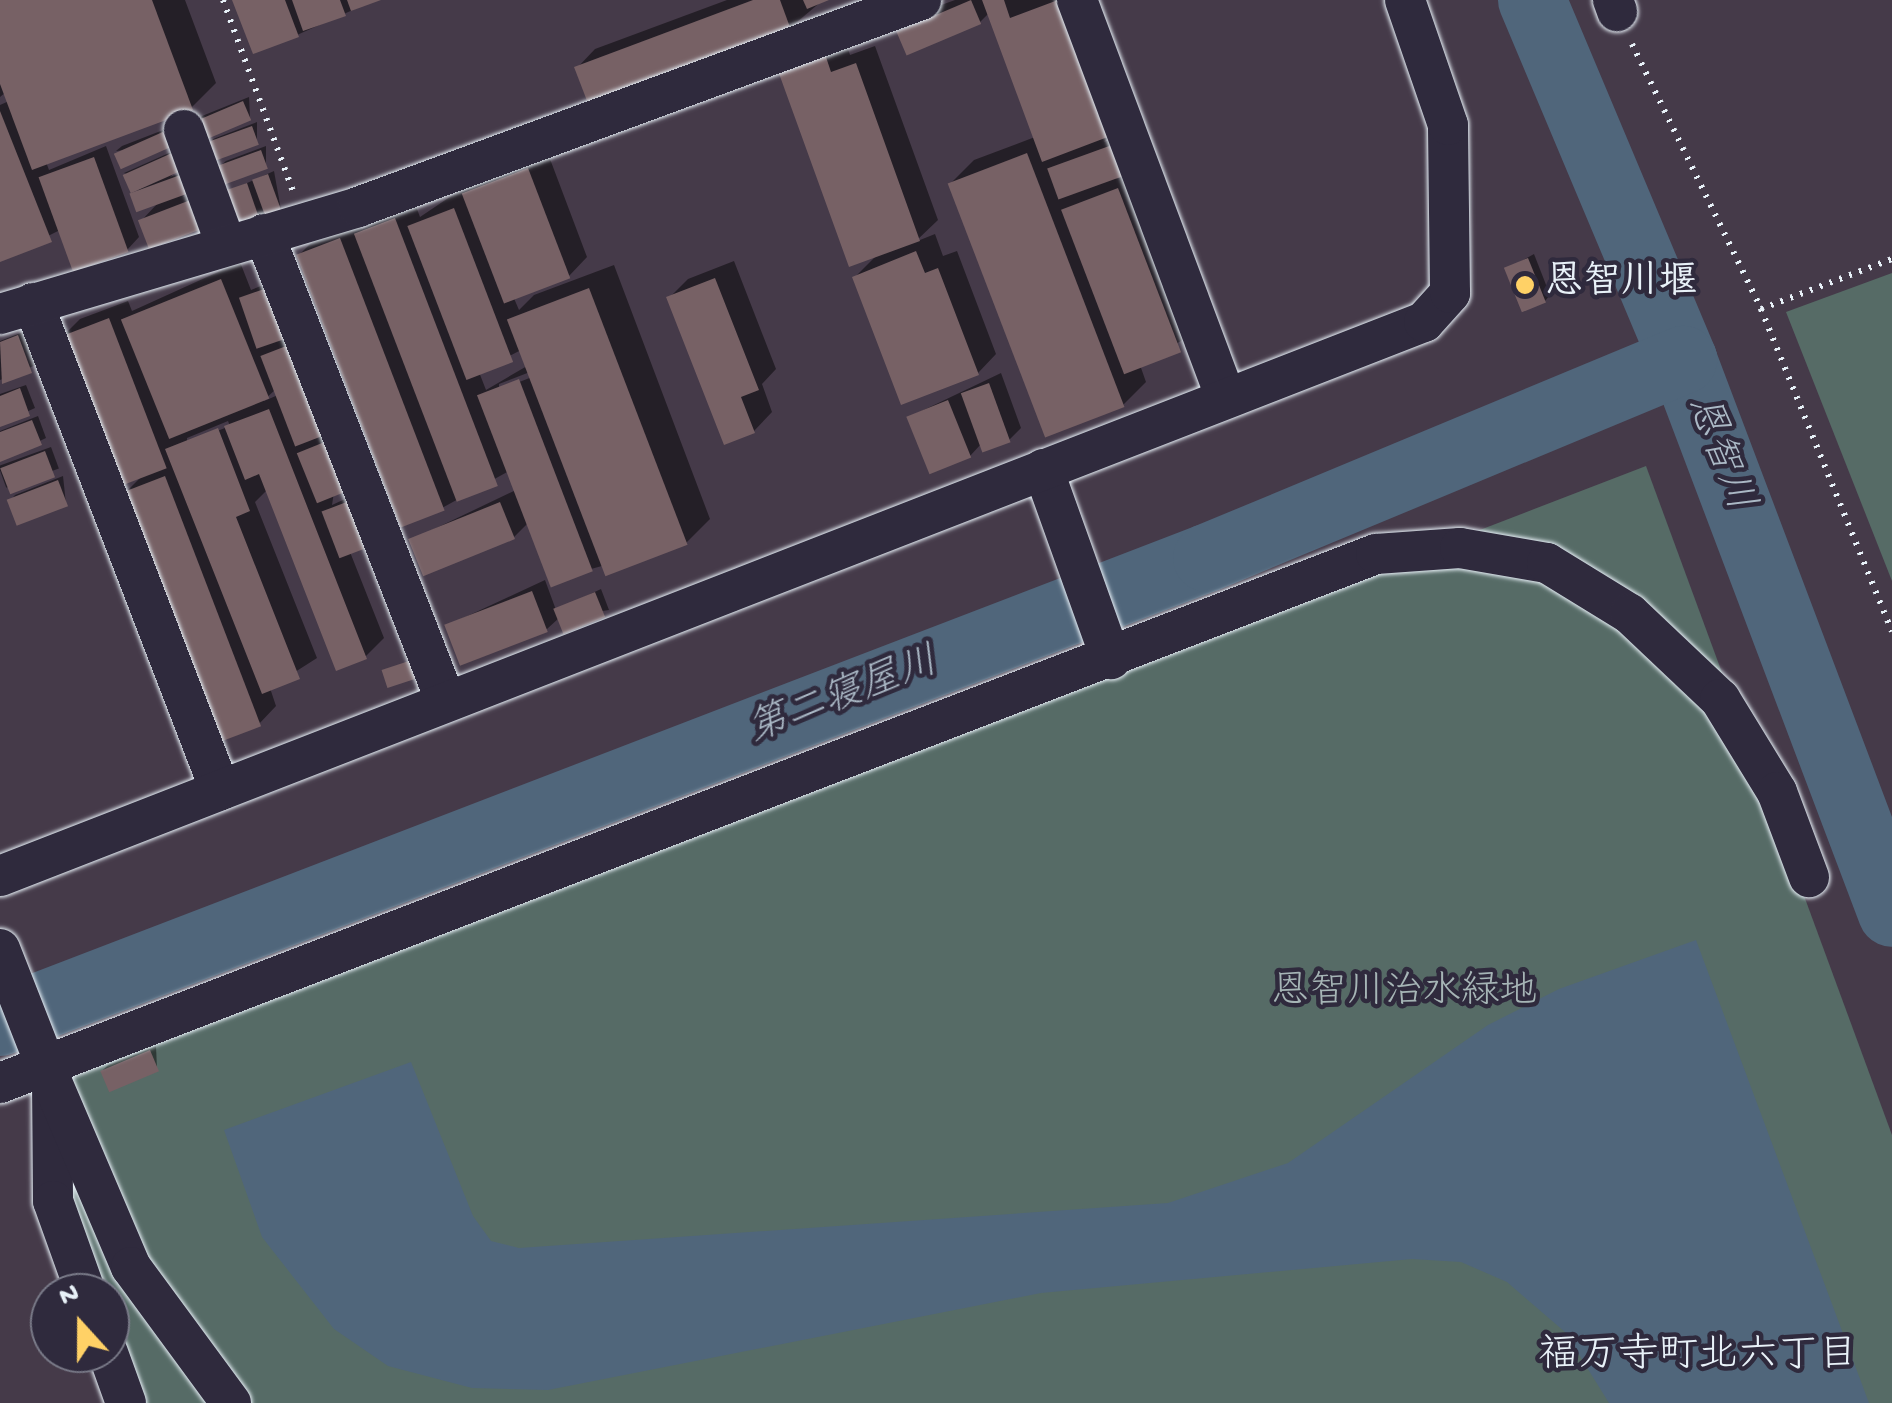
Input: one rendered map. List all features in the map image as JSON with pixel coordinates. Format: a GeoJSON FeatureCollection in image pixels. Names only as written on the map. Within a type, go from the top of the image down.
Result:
{"type":"FeatureCollection","features":[{"type":"Feature","properties":{"kind":"street"},"geometry":{"type":"LineString","coordinates":[[220,790],[16,308],[305,222],[877,7],[921,0]]}},
{"type":"Feature","properties":{"kind":"street"},"geometry":{"type":"LineString","coordinates":[[1077,0],[1226,398]]}},
{"type":"Feature","properties":{"kind":"street"},"geometry":{"type":"LineString","coordinates":[[0,876],[1424,322],[1450,294],[1448,124],[1404,0]]}},
{"type":"Feature","properties":{"kind":"street"},"geometry":{"type":"LineString","coordinates":[[184,130],[245,240],[446,702]]}},
{"type":"Feature","properties":{"kind":"street"},"geometry":{"type":"LineString","coordinates":[[1043,470],[1111,659]]}},
{"type":"Feature","properties":{"kind":"street"},"geometry":{"type":"LineString","coordinates":[[0,1083],[47,1074],[1376,554],[1460,548],[1547,563],[1630,614],[1720,699],[1777,792],[1808,878]]}},
{"type":"Feature","properties":{"kind":"street"},"geometry":{"type":"LineString","coordinates":[[0,949],[47,1074],[131,1267],[230,1403]]}},
{"type":"Feature","properties":{"kind":"street"},"geometry":{"type":"LineString","coordinates":[[47,1074],[53,1201],[79,1273]]}},
{"type":"Feature","properties":{"kind":"street"},"geometry":{"type":"LineString","coordinates":[[115,1373],[126,1403]]}},
{"type":"Feature","properties":{"kind":"path"},"geometry":{"type":"LineString","coordinates":[[223,0],[305,222]]}},
{"type":"Feature","properties":{"kind":"path"},"geometry":{"type":"LineString","coordinates":[[1615,5],[1760,309],[1892,631]]}},
{"type":"Feature","properties":{"kind":"path"},"geometry":{"type":"LineString","coordinates":[[1760,309],[1892,259]]}},
{"type":"Feature","properties":{"kind":"green space"},"geometry":{"type":"Polygon","coordinates":[[[1892,273],[1892,581],[1786,312],[1892,273]]]}},
{"type":"Feature","properties":{"kind":"green space","name":"恩智川治水緑地"},"geometry":{"type":"Polygon","coordinates":[[[1646,466],[1892,1135],[1892,1403],[143,1403],[130,1368],[130,1273],[95,1273],[68,1200],[68,1073],[1646,466]]]}},
{"type":"Feature","properties":{"kind":"water"},"geometry":{"type":"Polygon","coordinates":[[[1696,940],[1869,1403],[1609,1403],[1565,1332],[1507,1282],[1461,1262],[1412,1259],[1041,1293],[548,1390],[472,1388],[388,1366],[334,1329],[262,1237],[224,1130],[411,1062],[473,1216],[491,1241],[519,1248],[1168,1203],[1288,1163],[1488,1025],[1559,989],[1696,940]]]}},
{"type":"Feature","properties":{"kind":"building"},"geometry":{"type":"Polygon","coordinates":[[[0,0],[152,0],[193,110],[32,170],[0,84],[0,0]]]}},
{"type":"Feature","properties":{"kind":"building"},"geometry":{"type":"Polygon","coordinates":[[[232,0],[285,0],[299,37],[253,54],[232,0]]]}},
{"type":"Feature","properties":{"kind":"building"},"geometry":{"type":"Polygon","coordinates":[[[292,0],[340,0],[346,16],[303,31],[292,0]]]}},
{"type":"Feature","properties":{"kind":"building"},"geometry":{"type":"Polygon","coordinates":[[[347,0],[381,0],[351,11],[347,0]]]}},
{"type":"Feature","properties":{"kind":"building"},"geometry":{"type":"Polygon","coordinates":[[[753,0],[780,0],[791,30],[589,106],[574,67],[753,0]]]}},
{"type":"Feature","properties":{"kind":"building"},"geometry":{"type":"Polygon","coordinates":[[[803,0],[829,0],[807,9],[803,0]]]}},
{"type":"Feature","properties":{"kind":"building"},"geometry":{"type":"Polygon","coordinates":[[[971,0],[981,24],[907,56],[896,32],[971,0]]]}},
{"type":"Feature","properties":{"kind":"building"},"geometry":{"type":"Polygon","coordinates":[[[982,0],[1004,0],[1010,18],[1058,0],[1113,135],[1042,162],[982,0]]]}},
{"type":"Feature","properties":{"kind":"building"},"geometry":{"type":"Polygon","coordinates":[[[824,51],[831,72],[856,63],[920,241],[849,267],[777,68],[824,51]]]}},
{"type":"Feature","properties":{"kind":"building"},"geometry":{"type":"Polygon","coordinates":[[[243,101],[251,120],[202,141],[194,122],[243,101]]]}},
{"type":"Feature","properties":{"kind":"building"},"geometry":{"type":"Polygon","coordinates":[[[0,111],[52,242],[0,262],[0,111]]]}},
{"type":"Feature","properties":{"kind":"building"},"geometry":{"type":"Polygon","coordinates":[[[252,126],[259,145],[212,162],[205,143],[252,126]]]}},
{"type":"Feature","properties":{"kind":"building"},"geometry":{"type":"Polygon","coordinates":[[[165,131],[172,147],[121,169],[114,154],[165,131]]]}},
{"type":"Feature","properties":{"kind":"building"},"geometry":{"type":"Polygon","coordinates":[[[1112,145],[1123,176],[1058,200],[1047,169],[1112,145]]]}},
{"type":"Feature","properties":{"kind":"building"},"geometry":{"type":"Polygon","coordinates":[[[261,150],[268,169],[225,185],[218,166],[261,150]]]}},
{"type":"Feature","properties":{"kind":"building"},"geometry":{"type":"Polygon","coordinates":[[[172,153],[180,171],[131,193],[123,175],[172,153]]]}},
{"type":"Feature","properties":{"kind":"building"},"geometry":{"type":"Polygon","coordinates":[[[1027,153],[1124,407],[1045,437],[948,183],[1027,153]]]}},
{"type":"Feature","properties":{"kind":"building"},"geometry":{"type":"Polygon","coordinates":[[[94,157],[129,252],[73,272],[39,177],[94,157]]]}},
{"type":"Feature","properties":{"kind":"building"},"geometry":{"type":"Polygon","coordinates":[[[528,168],[570,278],[504,304],[462,193],[528,168]]]}},
{"type":"Feature","properties":{"kind":"building"},"geometry":{"type":"Polygon","coordinates":[[[183,174],[190,193],[136,212],[129,193],[183,174]]]}},
{"type":"Feature","properties":{"kind":"building"},"geometry":{"type":"Polygon","coordinates":[[[268,174],[282,212],[266,217],[252,180],[268,174]]]}},
{"type":"Feature","properties":{"kind":"building"},"geometry":{"type":"Polygon","coordinates":[[[247,183],[259,217],[233,226],[221,192],[247,183]]]}},
{"type":"Feature","properties":{"kind":"building"},"geometry":{"type":"Polygon","coordinates":[[[1118,188],[1181,352],[1124,374],[1061,210],[1118,188]]]}},
{"type":"Feature","properties":{"kind":"building"},"geometry":{"type":"Polygon","coordinates":[[[193,199],[204,228],[149,249],[138,220],[193,199]]]}},
{"type":"Feature","properties":{"kind":"building"},"geometry":{"type":"Polygon","coordinates":[[[454,208],[513,362],[466,380],[407,226],[454,208]]]}},
{"type":"Feature","properties":{"kind":"building"},"geometry":{"type":"Polygon","coordinates":[[[395,218],[498,486],[457,502],[354,234],[395,218]]]}},
{"type":"Feature","properties":{"kind":"building"},"geometry":{"type":"Polygon","coordinates":[[[340,238],[445,511],[401,527],[296,255],[340,238]]]}},
{"type":"Feature","properties":{"kind":"building"},"geometry":{"type":"Polygon","coordinates":[[[916,251],[925,273],[938,268],[979,375],[901,405],[852,277],[916,251]]]}},
{"type":"Feature","properties":{"kind":"building","name":"恩智川堰"},"geometry":{"type":"Polygon","coordinates":[[[1528,258],[1546,303],[1522,312],[1504,268],[1528,258]]]}},
{"type":"Feature","properties":{"kind":"building"},"geometry":{"type":"Polygon","coordinates":[[[715,278],[759,390],[741,397],[755,433],[724,445],[666,297],[715,278]]]}},
{"type":"Feature","properties":{"kind":"building"},"geometry":{"type":"Polygon","coordinates":[[[221,279],[269,399],[169,439],[121,319],[221,279]]]}},
{"type":"Feature","properties":{"kind":"building"},"geometry":{"type":"Polygon","coordinates":[[[273,286],[291,337],[257,349],[239,298],[273,286]]]}},
{"type":"Feature","properties":{"kind":"building"},"geometry":{"type":"Polygon","coordinates":[[[589,288],[688,545],[605,576],[507,320],[589,288]]]}},
{"type":"Feature","properties":{"kind":"building"},"geometry":{"type":"Polygon","coordinates":[[[109,318],[167,468],[117,487],[60,337],[109,318]]]}},
{"type":"Feature","properties":{"kind":"building"},"geometry":{"type":"Polygon","coordinates":[[[18,335],[32,373],[2,384],[0,342],[18,335]]]}},
{"type":"Feature","properties":{"kind":"building"},"geometry":{"type":"Polygon","coordinates":[[[294,343],[329,434],[295,446],[260,356],[294,343]]]}},
{"type":"Feature","properties":{"kind":"building"},"geometry":{"type":"Polygon","coordinates":[[[519,379],[593,571],[551,587],[477,395],[519,379]]]}},
{"type":"Feature","properties":{"kind":"building"},"geometry":{"type":"Polygon","coordinates":[[[989,383],[1011,442],[982,452],[961,393],[989,383]]]}},
{"type":"Feature","properties":{"kind":"building"},"geometry":{"type":"Polygon","coordinates":[[[20,388],[30,416],[0,427],[0,396],[20,388]]]}},
{"type":"Feature","properties":{"kind":"building"},"geometry":{"type":"Polygon","coordinates":[[[948,400],[971,457],[930,474],[906,417],[948,400]]]}},
{"type":"Feature","properties":{"kind":"building"},"geometry":{"type":"Polygon","coordinates":[[[269,409],[367,659],[336,671],[259,474],[245,480],[224,426],[269,409]]]}},
{"type":"Feature","properties":{"kind":"building"},"geometry":{"type":"Polygon","coordinates":[[[32,420],[42,445],[0,462],[0,432],[32,420]]]}},
{"type":"Feature","properties":{"kind":"building"},"geometry":{"type":"Polygon","coordinates":[[[218,428],[250,511],[236,517],[300,679],[262,694],[165,449],[218,428]]]}},
{"type":"Feature","properties":{"kind":"building"},"geometry":{"type":"Polygon","coordinates":[[[332,439],[352,489],[317,503],[297,453],[332,439]]]}},
{"type":"Feature","properties":{"kind":"building"},"geometry":{"type":"Polygon","coordinates":[[[45,451],[55,477],[10,494],[0,468],[45,451]]]}},
{"type":"Feature","properties":{"kind":"building"},"geometry":{"type":"Polygon","coordinates":[[[165,476],[261,726],[219,742],[123,492],[165,476]]]}},
{"type":"Feature","properties":{"kind":"building"},"geometry":{"type":"Polygon","coordinates":[[[58,480],[68,506],[17,526],[7,500],[58,480]]]}},
{"type":"Feature","properties":{"kind":"building"},"geometry":{"type":"Polygon","coordinates":[[[357,498],[375,545],[339,558],[322,512],[357,498]]]}},
{"type":"Feature","properties":{"kind":"building"},"geometry":{"type":"Polygon","coordinates":[[[500,502],[515,539],[423,576],[408,539],[500,502]]]}},
{"type":"Feature","properties":{"kind":"building"},"geometry":{"type":"Polygon","coordinates":[[[532,591],[548,632],[460,666],[444,625],[532,591]]]}},
{"type":"Feature","properties":{"kind":"building"},"geometry":{"type":"Polygon","coordinates":[[[595,592],[605,617],[563,634],[553,609],[595,592]]]}},
{"type":"Feature","properties":{"kind":"building"},"geometry":{"type":"Polygon","coordinates":[[[412,660],[418,678],[387,688],[382,670],[412,660]]]}},
{"type":"Feature","properties":{"kind":"building"},"geometry":{"type":"Polygon","coordinates":[[[150,1050],[159,1071],[109,1092],[100,1071],[150,1050]]]}},
{"type":"Feature","properties":{"kind":"waterway","name":"恩智川"},"geometry":{"type":"LineString","coordinates":[[1532,0],[1683,360],[1892,913]]}},
{"type":"Feature","properties":{"kind":"waterway","name":"第二寝屋川"},"geometry":{"type":"LineString","coordinates":[[0,1022],[1207,558],[1683,360]]}},
{"type":"Feature","properties":{"kind":"place","name":"恩智川堰"},"geometry":{"type":"Point","coordinates":[1525,285]}},
{"type":"Feature","properties":{"kind":"district","name":"福万寺町北六丁目"},"geometry":{"type":"Point","coordinates":[1698,1358]}}]}
